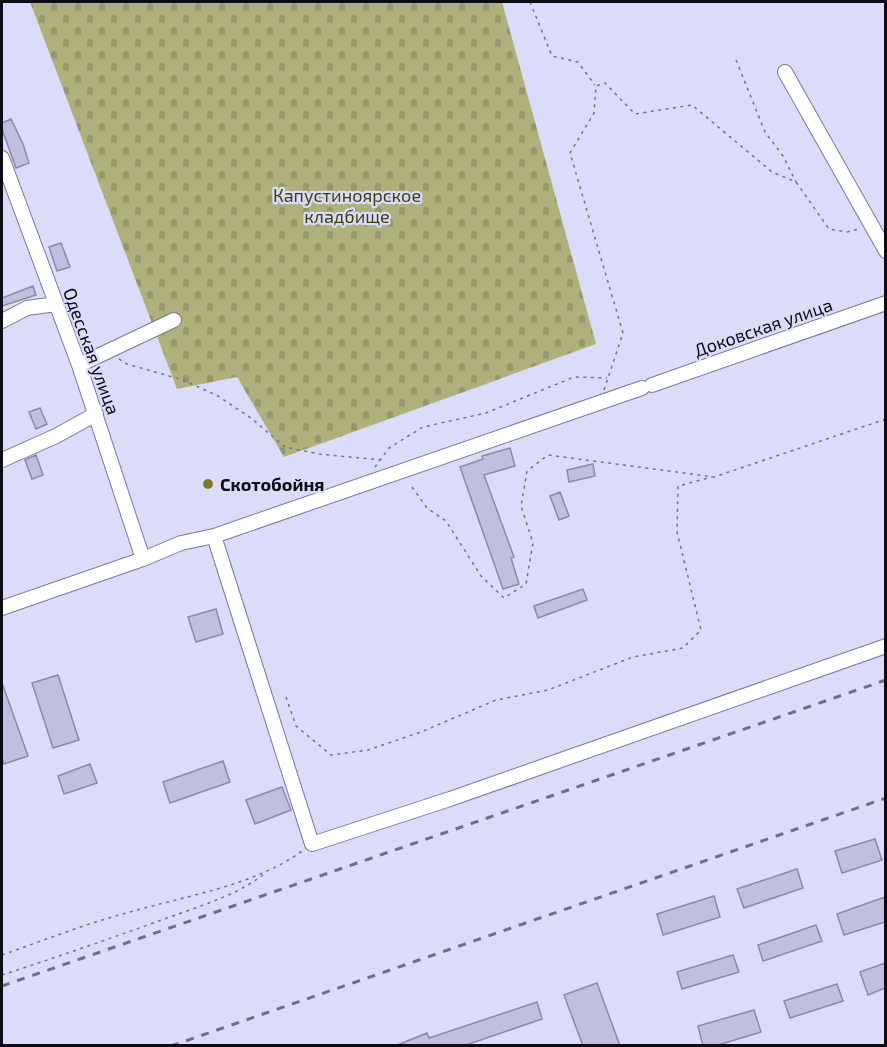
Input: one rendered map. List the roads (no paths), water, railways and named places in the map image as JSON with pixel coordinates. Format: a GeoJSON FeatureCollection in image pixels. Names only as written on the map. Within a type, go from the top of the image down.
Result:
{"type":"FeatureCollection","features":[{"type":"Feature","properties":{"kind":"street"},"geometry":{"type":"LineString","coordinates":[[785,72],[885,251]]}},
{"type":"Feature","properties":{"kind":"street","name":"Одесская улица"},"geometry":{"type":"LineString","coordinates":[[2,158],[79,365],[143,559]]}},
{"type":"Feature","properties":{"kind":"street","name":"Доковская улица"},"geometry":{"type":"LineString","coordinates":[[2,608],[143,559],[181,543],[214,536],[885,303]]}},
{"type":"Feature","properties":{"kind":"street"},"geometry":{"type":"LineString","coordinates":[[2,321],[27,308],[56,304]]}},
{"type":"Feature","properties":{"kind":"street"},"geometry":{"type":"LineString","coordinates":[[79,365],[174,320]]}},
{"type":"Feature","properties":{"kind":"street"},"geometry":{"type":"LineString","coordinates":[[2,460],[56,436],[96,414]]}},
{"type":"Feature","properties":{"kind":"street"},"geometry":{"type":"LineString","coordinates":[[214,536],[312,844],[450,799],[885,646]]}},
{"type":"Feature","properties":{"kind":"railway"},"geometry":{"type":"LineString","coordinates":[[2,986],[886,680]]}},
{"type":"Feature","properties":{"kind":"railway"},"geometry":{"type":"LineString","coordinates":[[171,1046],[886,798]]}},
{"type":"Feature","properties":{"kind":"place","name":"Скотобойня"},"geometry":{"type":"Point","coordinates":[208,484]}},
{"type":"Feature","properties":{"kind":"park label","name":"Капустиноярское кладбище"},"geometry":{"type":"Point","coordinates":[347,205]}}]}
